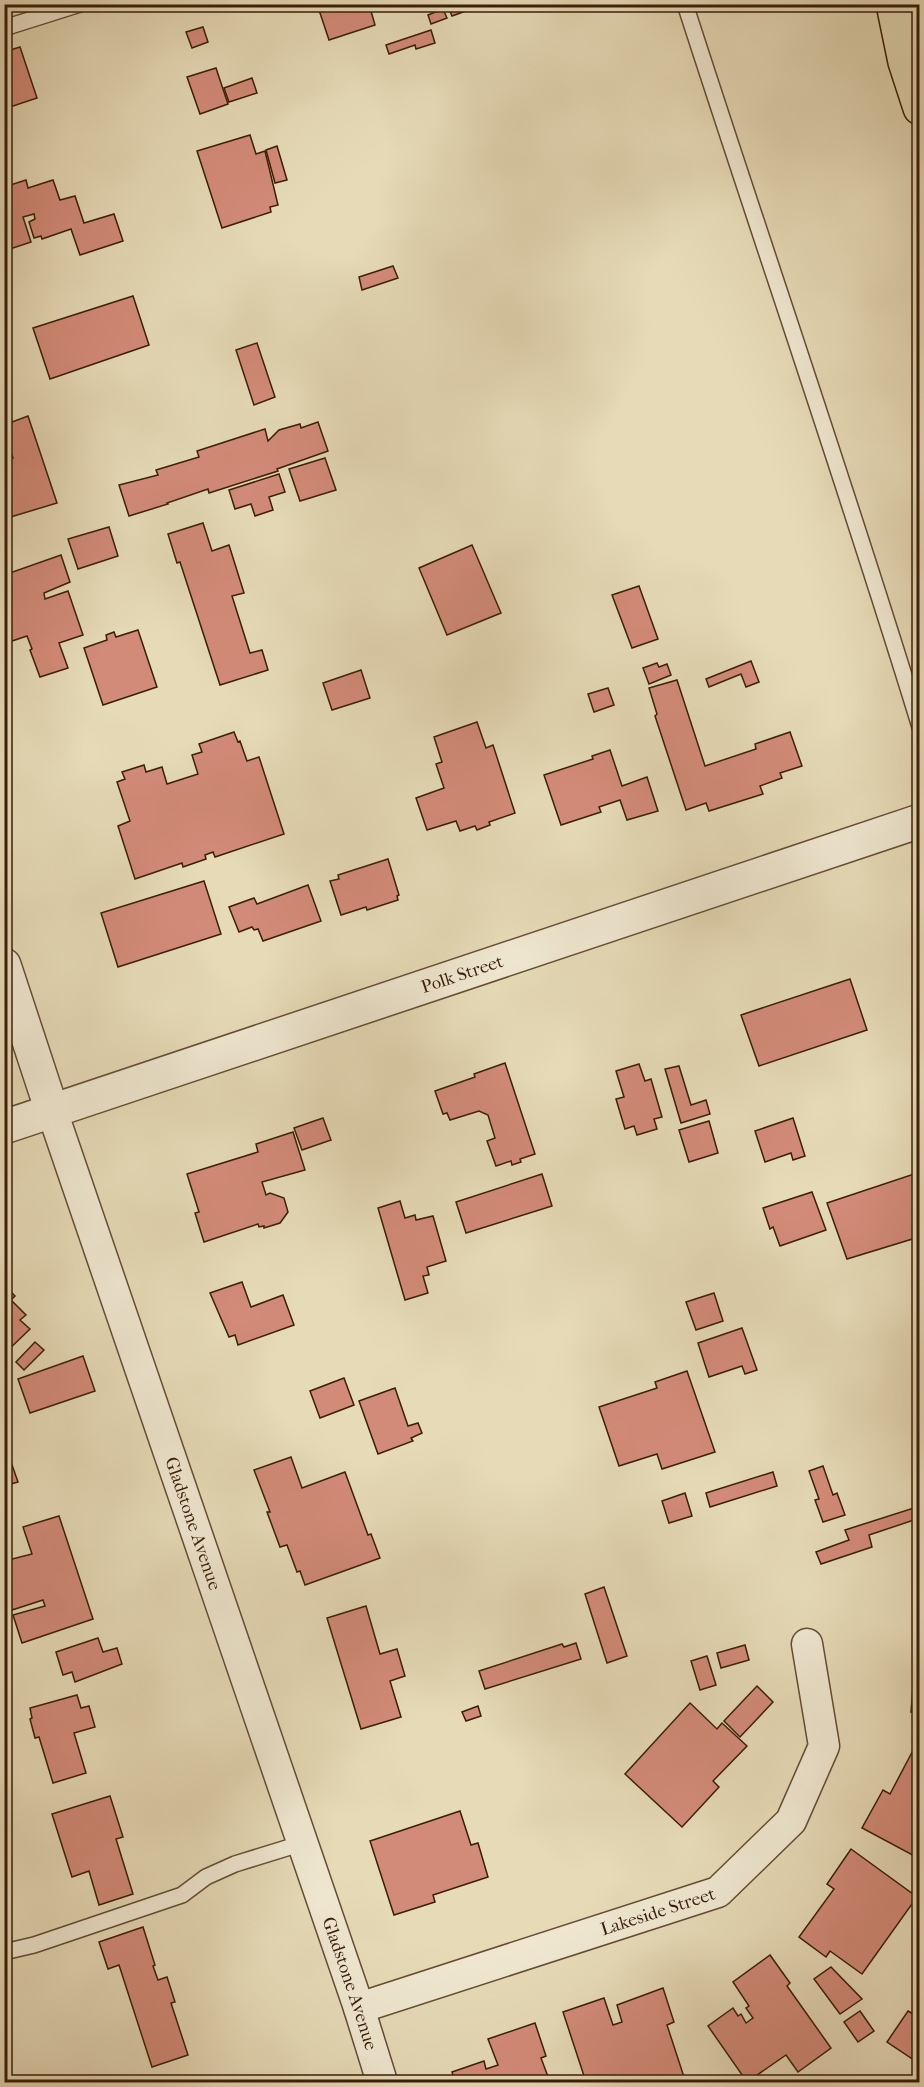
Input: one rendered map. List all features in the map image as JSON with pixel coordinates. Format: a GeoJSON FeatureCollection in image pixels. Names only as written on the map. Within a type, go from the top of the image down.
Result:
{"type":"FeatureCollection","features":[{"type":"Feature","properties":{"kind":"highway"},"geometry":{"type":"LineString","coordinates":[[893,4],[905,62],[920,108]]}},
{"type":"Feature","properties":{"kind":"street","name":"Polk Street"},"geometry":{"type":"LineString","coordinates":[[4,1127],[920,821]]}},
{"type":"Feature","properties":{"kind":"street","name":"Gladstone Avenue"},"geometry":{"type":"LineString","coordinates":[[4,965],[359,2008],[382,2082]]}},
{"type":"Feature","properties":{"kind":"street","name":"Lakeside Street"},"geometry":{"type":"LineString","coordinates":[[359,2008],[718,1892],[791,1821],[824,1746],[807,1644]]}},
{"type":"Feature","properties":{"kind":"lane"},"geometry":{"type":"LineString","coordinates":[[4,28],[80,4]]}},
{"type":"Feature","properties":{"kind":"lane"},"geometry":{"type":"LineString","coordinates":[[685,4],[795,344],[870,564],[920,727]]}},
{"type":"Feature","properties":{"kind":"lane"},"geometry":{"type":"LineString","coordinates":[[4,1952],[34,1945],[182,1895],[206,1877],[235,1864],[303,1843]]}},
{"type":"Feature","properties":{"kind":"building"},"geometry":{"type":"Polygon","coordinates":[[[4,4],[10,4],[12,9],[4,11],[4,4]]]}},
{"type":"Feature","properties":{"kind":"building"},"geometry":{"type":"Polygon","coordinates":[[[22,4],[45,4],[25,11],[22,4]]]}},
{"type":"Feature","properties":{"kind":"building"},"geometry":{"type":"Polygon","coordinates":[[[325,4],[369,4],[375,25],[329,40],[318,7],[325,4]]]}},
{"type":"Feature","properties":{"kind":"building"},"geometry":{"type":"Polygon","coordinates":[[[447,4],[476,4],[477,7],[452,16],[447,4]]]}},
{"type":"Feature","properties":{"kind":"building"},"geometry":{"type":"Polygon","coordinates":[[[443,9],[447,18],[431,24],[428,15],[443,9]]]}},
{"type":"Feature","properties":{"kind":"building"},"geometry":{"type":"Polygon","coordinates":[[[203,27],[208,42],[192,48],[186,32],[203,27]]]}},
{"type":"Feature","properties":{"kind":"building"},"geometry":{"type":"Polygon","coordinates":[[[431,30],[435,43],[416,49],[415,45],[389,54],[386,45],[431,30]]]}},
{"type":"Feature","properties":{"kind":"building"},"geometry":{"type":"Polygon","coordinates":[[[20,47],[37,98],[4,109],[4,52],[20,47]]]}},
{"type":"Feature","properties":{"kind":"building"},"geometry":{"type":"Polygon","coordinates":[[[216,68],[228,104],[200,114],[187,77],[216,68]]]}},
{"type":"Feature","properties":{"kind":"building"},"geometry":{"type":"Polygon","coordinates":[[[252,78],[257,93],[229,102],[224,88],[252,78]]]}},
{"type":"Feature","properties":{"kind":"building"},"geometry":{"type":"Polygon","coordinates":[[[250,135],[256,154],[265,151],[278,205],[270,207],[271,212],[222,228],[197,151],[250,135]]]}},
{"type":"Feature","properties":{"kind":"building"},"geometry":{"type":"Polygon","coordinates":[[[277,146],[287,180],[275,183],[266,150],[277,146]]]}},
{"type":"Feature","properties":{"kind":"building"},"geometry":{"type":"Polygon","coordinates":[[[26,180],[28,188],[53,180],[60,200],[75,196],[84,223],[114,214],[123,241],[80,255],[71,229],[42,239],[41,236],[34,238],[29,222],[35,219],[34,214],[23,217],[31,242],[4,251],[4,187],[26,180]]]}},
{"type":"Feature","properties":{"kind":"building"},"geometry":{"type":"Polygon","coordinates":[[[393,266],[398,278],[362,290],[359,277],[393,266]]]}},
{"type":"Feature","properties":{"kind":"building"},"geometry":{"type":"Polygon","coordinates":[[[133,296],[149,345],[50,379],[33,328],[133,296]]]}},
{"type":"Feature","properties":{"kind":"building"},"geometry":{"type":"Polygon","coordinates":[[[257,343],[275,397],[254,405],[236,350],[257,343]]]}},
{"type":"Feature","properties":{"kind":"building"},"geometry":{"type":"Polygon","coordinates":[[[28,416],[57,503],[4,519],[4,461],[13,458],[4,425],[28,416]]]}},
{"type":"Feature","properties":{"kind":"building"},"geometry":{"type":"Polygon","coordinates":[[[318,422],[328,451],[277,469],[278,471],[209,493],[208,489],[129,516],[119,485],[158,475],[156,470],[199,457],[197,451],[265,429],[268,441],[279,430],[300,424],[301,428],[318,422]]]}},
{"type":"Feature","properties":{"kind":"building"},"geometry":{"type":"Polygon","coordinates":[[[325,458],[336,490],[300,501],[289,469],[325,458]]]}},
{"type":"Feature","properties":{"kind":"building"},"geometry":{"type":"Polygon","coordinates":[[[279,474],[285,492],[269,497],[273,510],[255,516],[251,504],[235,509],[229,490],[279,474]]]}},
{"type":"Feature","properties":{"kind":"building"},"geometry":{"type":"Polygon","coordinates":[[[203,523],[212,551],[229,545],[244,593],[232,596],[250,653],[262,650],[268,670],[220,685],[180,562],[177,563],[168,534],[203,523]]]}},
{"type":"Feature","properties":{"kind":"building"},"geometry":{"type":"Polygon","coordinates":[[[109,527],[118,556],[78,569],[68,539],[109,527]]]}},
{"type":"Feature","properties":{"kind":"building"},"geometry":{"type":"Polygon","coordinates":[[[472,545],[501,613],[447,635],[419,568],[472,545]]]}},
{"type":"Feature","properties":{"kind":"building"},"geometry":{"type":"Polygon","coordinates":[[[61,555],[70,582],[44,593],[45,599],[68,591],[83,635],[59,643],[68,668],[40,677],[27,636],[9,642],[4,632],[4,575],[61,555]]]}},
{"type":"Feature","properties":{"kind":"building"},"geometry":{"type":"Polygon","coordinates":[[[639,586],[658,639],[632,648],[612,595],[639,586]]]}},
{"type":"Feature","properties":{"kind":"building"},"geometry":{"type":"Polygon","coordinates":[[[138,630],[157,687],[103,705],[84,648],[107,640],[106,635],[114,632],[116,637],[138,630]]]}},
{"type":"Feature","properties":{"kind":"building"},"geometry":{"type":"Polygon","coordinates":[[[751,661],[759,682],[746,687],[741,674],[709,687],[706,679],[751,661]]]}},
{"type":"Feature","properties":{"kind":"building"},"geometry":{"type":"Polygon","coordinates":[[[657,663],[659,667],[667,664],[671,675],[649,684],[643,668],[657,663]]]}},
{"type":"Feature","properties":{"kind":"building"},"geometry":{"type":"Polygon","coordinates":[[[361,670],[370,698],[332,710],[323,683],[361,670]]]}},
{"type":"Feature","properties":{"kind":"building"},"geometry":{"type":"Polygon","coordinates":[[[677,680],[705,766],[756,749],[755,744],[790,732],[802,766],[780,773],[782,778],[760,786],[763,794],[709,811],[706,803],[686,810],[655,716],[657,714],[649,688],[677,680]]]}},
{"type":"Feature","properties":{"kind":"building"},"geometry":{"type":"Polygon","coordinates":[[[608,688],[614,705],[594,712],[588,694],[608,688]]]}},
{"type":"Feature","properties":{"kind":"building"},"geometry":{"type":"Polygon","coordinates":[[[477,722],[486,748],[493,745],[515,813],[489,822],[490,825],[477,830],[475,826],[460,831],[456,821],[427,830],[416,798],[444,788],[436,764],[442,762],[434,737],[477,722]]]}},
{"type":"Feature","properties":{"kind":"building"},"geometry":{"type":"Polygon","coordinates":[[[234,732],[247,761],[259,757],[284,834],[215,857],[213,852],[205,855],[206,859],[183,867],[182,863],[135,879],[118,826],[130,821],[117,782],[125,779],[122,772],[144,765],[146,772],[162,767],[167,784],[198,774],[192,755],[202,752],[199,744],[234,732]]]}},
{"type":"Feature","properties":{"kind":"building"},"geometry":{"type":"Polygon","coordinates":[[[610,750],[622,786],[647,777],[658,811],[627,820],[620,800],[599,807],[601,812],[561,825],[544,775],[593,759],[592,756],[610,750]]]}},
{"type":"Feature","properties":{"kind":"building"},"geometry":{"type":"Polygon","coordinates":[[[388,859],[399,895],[398,900],[341,915],[330,881],[339,879],[338,875],[388,859]]]}},
{"type":"Feature","properties":{"kind":"building"},"geometry":{"type":"Polygon","coordinates":[[[204,881],[221,934],[118,967],[101,913],[204,881]]]}},
{"type":"Feature","properties":{"kind":"building"},"geometry":{"type":"Polygon","coordinates":[[[308,885],[321,921],[263,941],[258,929],[254,930],[252,927],[239,932],[229,907],[254,898],[257,904],[308,885]]]}},
{"type":"Feature","properties":{"kind":"building"},"geometry":{"type":"Polygon","coordinates":[[[850,979],[867,1030],[759,1066],[741,1015],[850,979]]]}},
{"type":"Feature","properties":{"kind":"building"},"geometry":{"type":"Polygon","coordinates":[[[505,1063],[535,1154],[520,1159],[521,1162],[512,1165],[511,1161],[496,1166],[487,1141],[495,1138],[488,1115],[479,1111],[450,1120],[447,1113],[443,1114],[435,1091],[475,1077],[474,1074],[505,1063]]]}},
{"type":"Feature","properties":{"kind":"building"},"geometry":{"type":"Polygon","coordinates":[[[639,1064],[645,1081],[651,1079],[662,1117],[654,1119],[657,1129],[637,1135],[634,1126],[625,1129],[616,1099],[624,1097],[616,1071],[639,1064]]]}},
{"type":"Feature","properties":{"kind":"building"},"geometry":{"type":"Polygon","coordinates":[[[679,1066],[691,1105],[706,1100],[710,1114],[681,1123],[665,1069],[679,1066]]]}},
{"type":"Feature","properties":{"kind":"building"},"geometry":{"type":"Polygon","coordinates":[[[323,1118],[331,1140],[302,1150],[294,1128],[323,1118]]]}},
{"type":"Feature","properties":{"kind":"building"},"geometry":{"type":"Polygon","coordinates":[[[793,1118],[805,1156],[793,1160],[791,1153],[765,1162],[755,1131],[793,1118]]]}},
{"type":"Feature","properties":{"kind":"building"},"geometry":{"type":"Polygon","coordinates":[[[709,1121],[718,1153],[689,1162],[679,1130],[709,1121]]]}},
{"type":"Feature","properties":{"kind":"building"},"geometry":{"type":"Polygon","coordinates":[[[293,1132],[305,1170],[262,1182],[266,1195],[270,1193],[284,1198],[288,1212],[280,1223],[264,1228],[264,1226],[259,1227],[258,1224],[204,1242],[195,1213],[199,1212],[187,1174],[258,1152],[256,1144],[293,1132]]]}},
{"type":"Feature","properties":{"kind":"building"},"geometry":{"type":"Polygon","coordinates":[[[920,1172],[920,1239],[919,1237],[847,1259],[827,1203],[920,1172]]]}},
{"type":"Feature","properties":{"kind":"building"},"geometry":{"type":"Polygon","coordinates":[[[542,1174],[552,1206],[466,1233],[456,1202],[542,1174]]]}},
{"type":"Feature","properties":{"kind":"building"},"geometry":{"type":"Polygon","coordinates":[[[812,1192],[826,1230],[780,1246],[773,1227],[770,1229],[763,1208],[812,1192]]]}},
{"type":"Feature","properties":{"kind":"building"},"geometry":{"type":"Polygon","coordinates":[[[400,1201],[405,1218],[415,1215],[416,1220],[433,1216],[446,1261],[427,1267],[429,1275],[423,1276],[428,1293],[405,1300],[378,1208],[400,1201]]]}},
{"type":"Feature","properties":{"kind":"building"},"geometry":{"type":"Polygon","coordinates":[[[242,1282],[251,1307],[283,1295],[294,1325],[238,1345],[235,1335],[229,1337],[210,1293],[242,1282]]]}},
{"type":"Feature","properties":{"kind":"building"},"geometry":{"type":"Polygon","coordinates":[[[4,1285],[15,1296],[11,1300],[26,1315],[20,1320],[30,1329],[4,1354],[4,1285]]]}},
{"type":"Feature","properties":{"kind":"building"},"geometry":{"type":"Polygon","coordinates":[[[714,1293],[723,1321],[696,1330],[686,1302],[714,1293]]]}},
{"type":"Feature","properties":{"kind":"building"},"geometry":{"type":"Polygon","coordinates":[[[742,1328],[757,1370],[745,1374],[742,1366],[709,1377],[698,1343],[742,1328]]]}},
{"type":"Feature","properties":{"kind":"building"},"geometry":{"type":"Polygon","coordinates":[[[35,1342],[44,1350],[24,1370],[16,1362],[35,1342]]]}},
{"type":"Feature","properties":{"kind":"building"},"geometry":{"type":"Polygon","coordinates":[[[83,1356],[95,1391],[30,1413],[18,1379],[83,1356]]]}},
{"type":"Feature","properties":{"kind":"building"},"geometry":{"type":"Polygon","coordinates":[[[687,1371],[715,1452],[662,1469],[657,1454],[619,1466],[599,1407],[657,1388],[655,1382],[687,1371]]]}},
{"type":"Feature","properties":{"kind":"building"},"geometry":{"type":"Polygon","coordinates":[[[344,1378],[354,1405],[320,1418],[310,1391],[344,1378]]]}},
{"type":"Feature","properties":{"kind":"building"},"geometry":{"type":"Polygon","coordinates":[[[395,1388],[408,1426],[418,1423],[422,1433],[411,1438],[413,1441],[378,1454],[359,1401],[395,1388]]]}},
{"type":"Feature","properties":{"kind":"building"},"geometry":{"type":"Polygon","coordinates":[[[4,1442],[18,1482],[4,1486],[4,1442]]]}},
{"type":"Feature","properties":{"kind":"building"},"geometry":{"type":"Polygon","coordinates":[[[291,1457],[302,1488],[345,1472],[368,1535],[371,1534],[380,1558],[305,1585],[300,1571],[297,1572],[287,1545],[280,1547],[254,1470],[291,1457]]]}},
{"type":"Feature","properties":{"kind":"building"},"geometry":{"type":"Polygon","coordinates":[[[823,1466],[833,1495],[837,1493],[845,1515],[823,1522],[815,1500],[819,1499],[809,1471],[823,1466]]]}},
{"type":"Feature","properties":{"kind":"building"},"geometry":{"type":"Polygon","coordinates":[[[773,1472],[777,1486],[710,1507],[706,1493],[773,1472]]]}},
{"type":"Feature","properties":{"kind":"building"},"geometry":{"type":"Polygon","coordinates":[[[685,1493],[692,1516],[669,1523],[662,1501],[685,1493]]]}},
{"type":"Feature","properties":{"kind":"building"},"geometry":{"type":"Polygon","coordinates":[[[920,1506],[920,1518],[869,1535],[872,1547],[821,1564],[816,1552],[849,1540],[845,1530],[920,1506]]]}},
{"type":"Feature","properties":{"kind":"building"},"geometry":{"type":"Polygon","coordinates":[[[59,1516],[93,1619],[22,1643],[13,1615],[45,1606],[43,1600],[12,1610],[4,1589],[4,1561],[32,1554],[23,1527],[59,1516]]]}},
{"type":"Feature","properties":{"kind":"building"},"geometry":{"type":"Polygon","coordinates":[[[604,1587],[627,1656],[607,1663],[585,1594],[604,1587]]]}},
{"type":"Feature","properties":{"kind":"building"},"geometry":{"type":"Polygon","coordinates":[[[366,1606],[380,1654],[397,1649],[405,1676],[390,1681],[401,1717],[361,1729],[327,1618],[366,1606]]]}},
{"type":"Feature","properties":{"kind":"building"},"geometry":{"type":"Polygon","coordinates":[[[98,1638],[103,1652],[117,1648],[122,1664],[75,1682],[72,1672],[63,1675],[56,1652],[98,1638]]]}},
{"type":"Feature","properties":{"kind":"building"},"geometry":{"type":"Polygon","coordinates":[[[576,1643],[581,1659],[485,1689],[479,1671],[562,1644],[564,1647],[576,1643]]]}},
{"type":"Feature","properties":{"kind":"building"},"geometry":{"type":"Polygon","coordinates":[[[745,1645],[749,1660],[721,1668],[717,1653],[745,1645]]]}},
{"type":"Feature","properties":{"kind":"building"},"geometry":{"type":"Polygon","coordinates":[[[707,1656],[716,1685],[700,1690],[691,1661],[707,1656]]]}},
{"type":"Feature","properties":{"kind":"building"},"geometry":{"type":"Polygon","coordinates":[[[915,1663],[920,1664],[920,1713],[911,1712],[915,1663]]]}},
{"type":"Feature","properties":{"kind":"building"},"geometry":{"type":"Polygon","coordinates":[[[757,1686],[773,1702],[740,1737],[724,1721],[757,1686]]]}},
{"type":"Feature","properties":{"kind":"building"},"geometry":{"type":"Polygon","coordinates":[[[77,1695],[81,1708],[89,1706],[95,1727],[74,1733],[86,1773],[53,1783],[39,1737],[35,1738],[30,1719],[32,1718],[30,1708],[77,1695]]]}},
{"type":"Feature","properties":{"kind":"building"},"geometry":{"type":"Polygon","coordinates":[[[690,1703],[717,1729],[722,1723],[747,1746],[713,1781],[719,1787],[682,1827],[625,1774],[690,1703]]]}},
{"type":"Feature","properties":{"kind":"building"},"geometry":{"type":"Polygon","coordinates":[[[478,1706],[481,1716],[466,1721],[462,1712],[478,1706]]]}},
{"type":"Feature","properties":{"kind":"building"},"geometry":{"type":"Polygon","coordinates":[[[920,1741],[920,1859],[862,1828],[883,1790],[890,1794],[920,1741]]]}},
{"type":"Feature","properties":{"kind":"building"},"geometry":{"type":"Polygon","coordinates":[[[110,1796],[123,1837],[116,1839],[133,1894],[99,1905],[89,1871],[72,1877],[52,1814],[110,1796]]]}},
{"type":"Feature","properties":{"kind":"building"},"geometry":{"type":"Polygon","coordinates":[[[460,1811],[471,1845],[478,1843],[488,1877],[433,1895],[435,1902],[394,1915],[370,1841],[460,1811]]]}},
{"type":"Feature","properties":{"kind":"building"},"geometry":{"type":"Polygon","coordinates":[[[851,1849],[917,1897],[862,1974],[830,1951],[826,1957],[799,1937],[834,1889],[827,1884],[851,1849]]]}},
{"type":"Feature","properties":{"kind":"building"},"geometry":{"type":"Polygon","coordinates":[[[143,1927],[158,1980],[167,1977],[175,2002],[171,2003],[188,2055],[152,2067],[119,1965],[108,1969],[99,1942],[143,1927]]]}},
{"type":"Feature","properties":{"kind":"building"},"geometry":{"type":"Polygon","coordinates":[[[770,1955],[790,1983],[787,1986],[831,2048],[798,2072],[786,2055],[747,2082],[708,2026],[733,2008],[738,2016],[741,2014],[746,2023],[753,2018],[746,2008],[749,2006],[733,1982],[770,1955]]]}},
{"type":"Feature","properties":{"kind":"building"},"geometry":{"type":"Polygon","coordinates":[[[831,1967],[862,1999],[840,2014],[814,1979],[831,1967]]]}},
{"type":"Feature","properties":{"kind":"building"},"geometry":{"type":"Polygon","coordinates":[[[663,1988],[674,2022],[667,2025],[684,2077],[669,2082],[586,2082],[563,2012],[604,1998],[613,2025],[622,2022],[617,2005],[663,1988]]]}},
{"type":"Feature","properties":{"kind":"building"},"geometry":{"type":"Polygon","coordinates":[[[860,2011],[874,2031],[858,2042],[844,2022],[860,2011]]]}},
{"type":"Feature","properties":{"kind":"building"},"geometry":{"type":"Polygon","coordinates":[[[908,2011],[920,2018],[920,2059],[917,2062],[887,2042],[908,2011]]]}},
{"type":"Feature","properties":{"kind":"building"},"geometry":{"type":"Polygon","coordinates":[[[535,2023],[546,2056],[541,2058],[550,2082],[455,2082],[452,2072],[484,2061],[486,2069],[498,2065],[488,2039],[535,2023]]]}}]}
